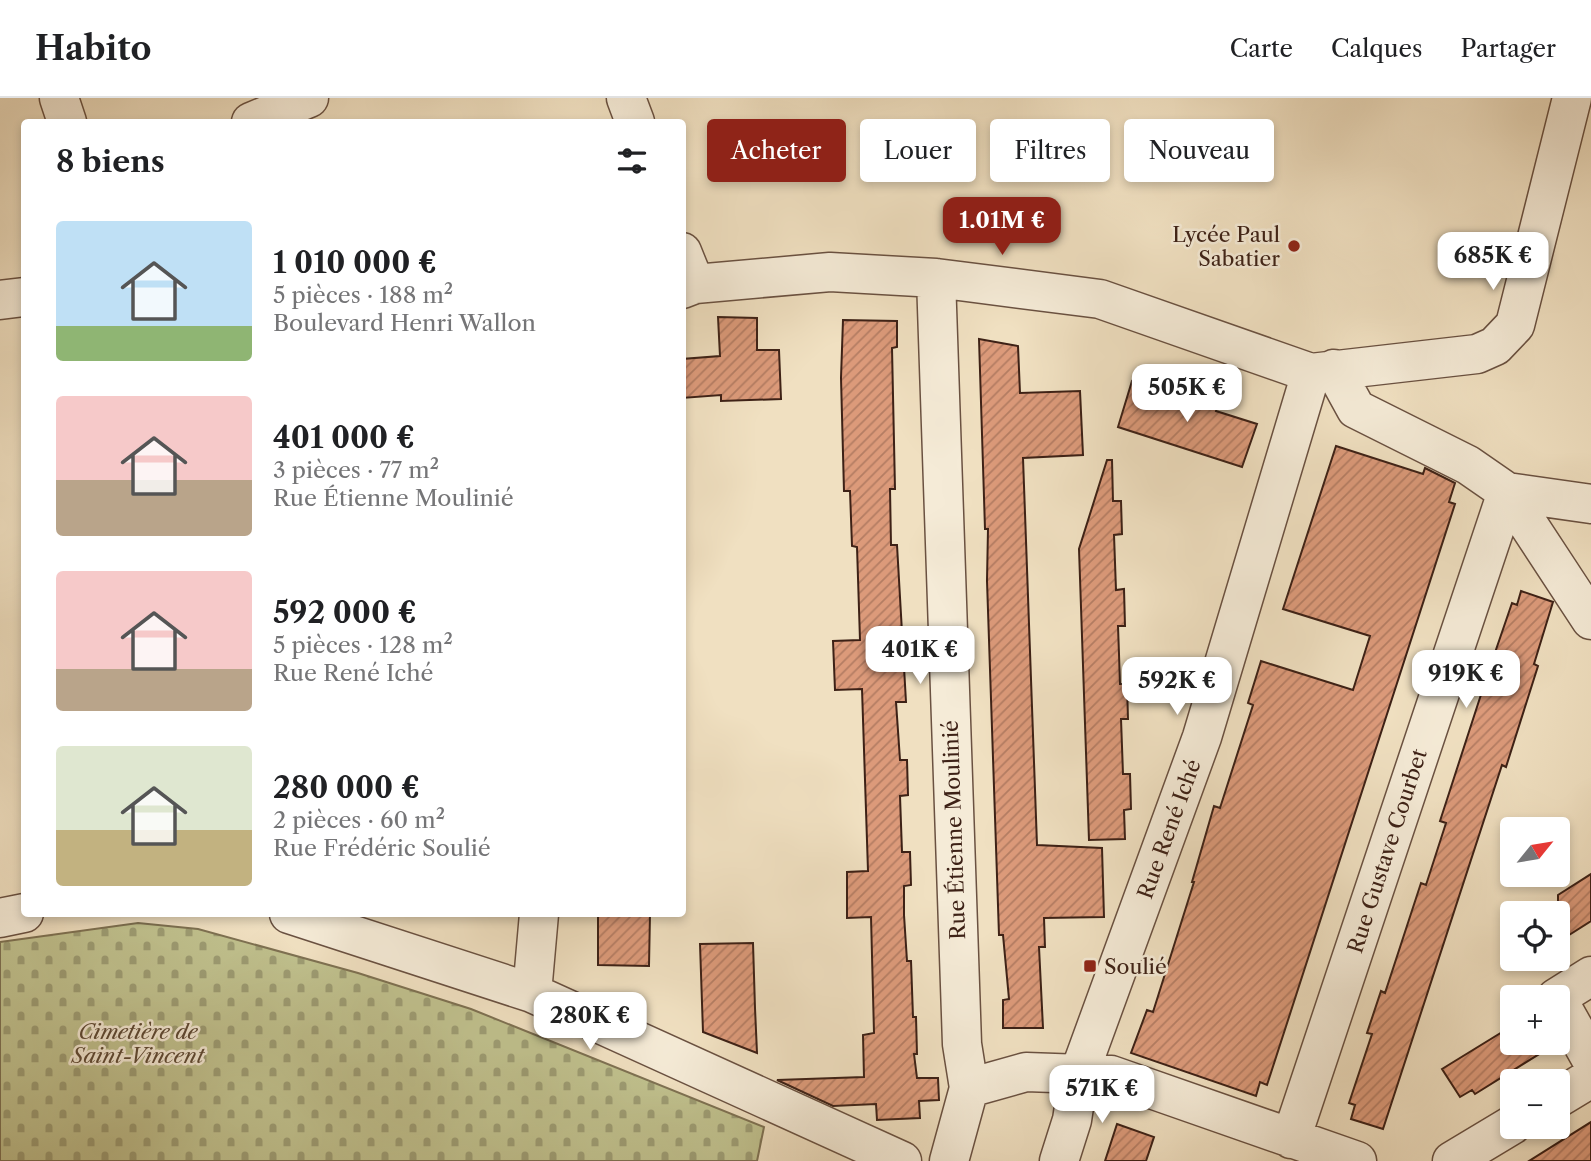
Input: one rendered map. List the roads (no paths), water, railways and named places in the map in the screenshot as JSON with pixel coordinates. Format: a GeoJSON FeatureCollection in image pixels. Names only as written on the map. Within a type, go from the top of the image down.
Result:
{"type":"FeatureCollection","features":[{"type":"Feature","properties":{"kind":"street"},"geometry":{"type":"LineString","coordinates":[[59,98],[66,119]]}},
{"type":"Feature","properties":{"kind":"street"},"geometry":{"type":"LineString","coordinates":[[258,119],[309,98]]}},
{"type":"Feature","properties":{"kind":"street"},"geometry":{"type":"LineString","coordinates":[[626,98],[634,119]]}},
{"type":"Feature","properties":{"kind":"street"},"geometry":{"type":"LineString","coordinates":[[687,275],[830,272],[936,278],[1100,299],[1322,371],[1476,354],[1495,346],[1515,326],[1572,98]]}},
{"type":"Feature","properties":{"kind":"street","name":"Rue Étienne Moulinié"},"geometry":{"type":"LineString","coordinates":[[936,278],[962,1044],[969,1088]]}},
{"type":"Feature","properties":{"kind":"street"},"geometry":{"type":"LineString","coordinates":[[0,300],[21,297]]}},
{"type":"Feature","properties":{"kind":"street"},"geometry":{"type":"LineString","coordinates":[[1322,371],[1356,409],[1468,465],[1507,492],[1591,620]]}},
{"type":"Feature","properties":{"kind":"street","name":"Rue René Iché"},"geometry":{"type":"LineString","coordinates":[[1059,1161],[1072,1120],[1079,1074],[1202,737],[1322,371]]}},
{"type":"Feature","properties":{"kind":"street"},"geometry":{"type":"LineString","coordinates":[[1507,492],[1591,503]]}},
{"type":"Feature","properties":{"kind":"street","name":"Rue Gustave Courbet"},"geometry":{"type":"LineString","coordinates":[[1291,1139],[1507,492]]}},
{"type":"Feature","properties":{"kind":"street"},"geometry":{"type":"LineString","coordinates":[[0,918],[21,914]]}},
{"type":"Feature","properties":{"kind":"street"},"geometry":{"type":"LineString","coordinates":[[298,917],[532,993],[902,1161]]}},
{"type":"Feature","properties":{"kind":"street"},"geometry":{"type":"LineString","coordinates":[[532,993],[539,917]]}},
{"type":"Feature","properties":{"kind":"street"},"geometry":{"type":"LineString","coordinates":[[1570,990],[1591,976]]}},
{"type":"Feature","properties":{"kind":"street"},"geometry":{"type":"LineString","coordinates":[[1570,1022],[1591,1059]]}},
{"type":"Feature","properties":{"kind":"street"},"geometry":{"type":"LineString","coordinates":[[949,1161],[969,1088],[1026,1072],[1111,1075],[1357,1161]]}},
{"type":"Feature","properties":{"kind":"street"},"geometry":{"type":"LineString","coordinates":[[1570,1091],[1591,1078]]}},
{"type":"Feature","properties":{"kind":"street"},"geometry":{"type":"LineString","coordinates":[[1452,1161],[1500,1132]]}},
{"type":"Feature","properties":{"kind":"place","name":"Lycée Paul Sabatier"},"geometry":{"type":"Point","coordinates":[1294,246]}},
{"type":"Feature","properties":{"kind":"place","name":"Soulié"},"geometry":{"type":"Point","coordinates":[1090,966]}},
{"type":"Feature","properties":{"kind":"park label","name":"Cimetière de Saint-Vincent"},"geometry":{"type":"Point","coordinates":[138,1043]}}]}
